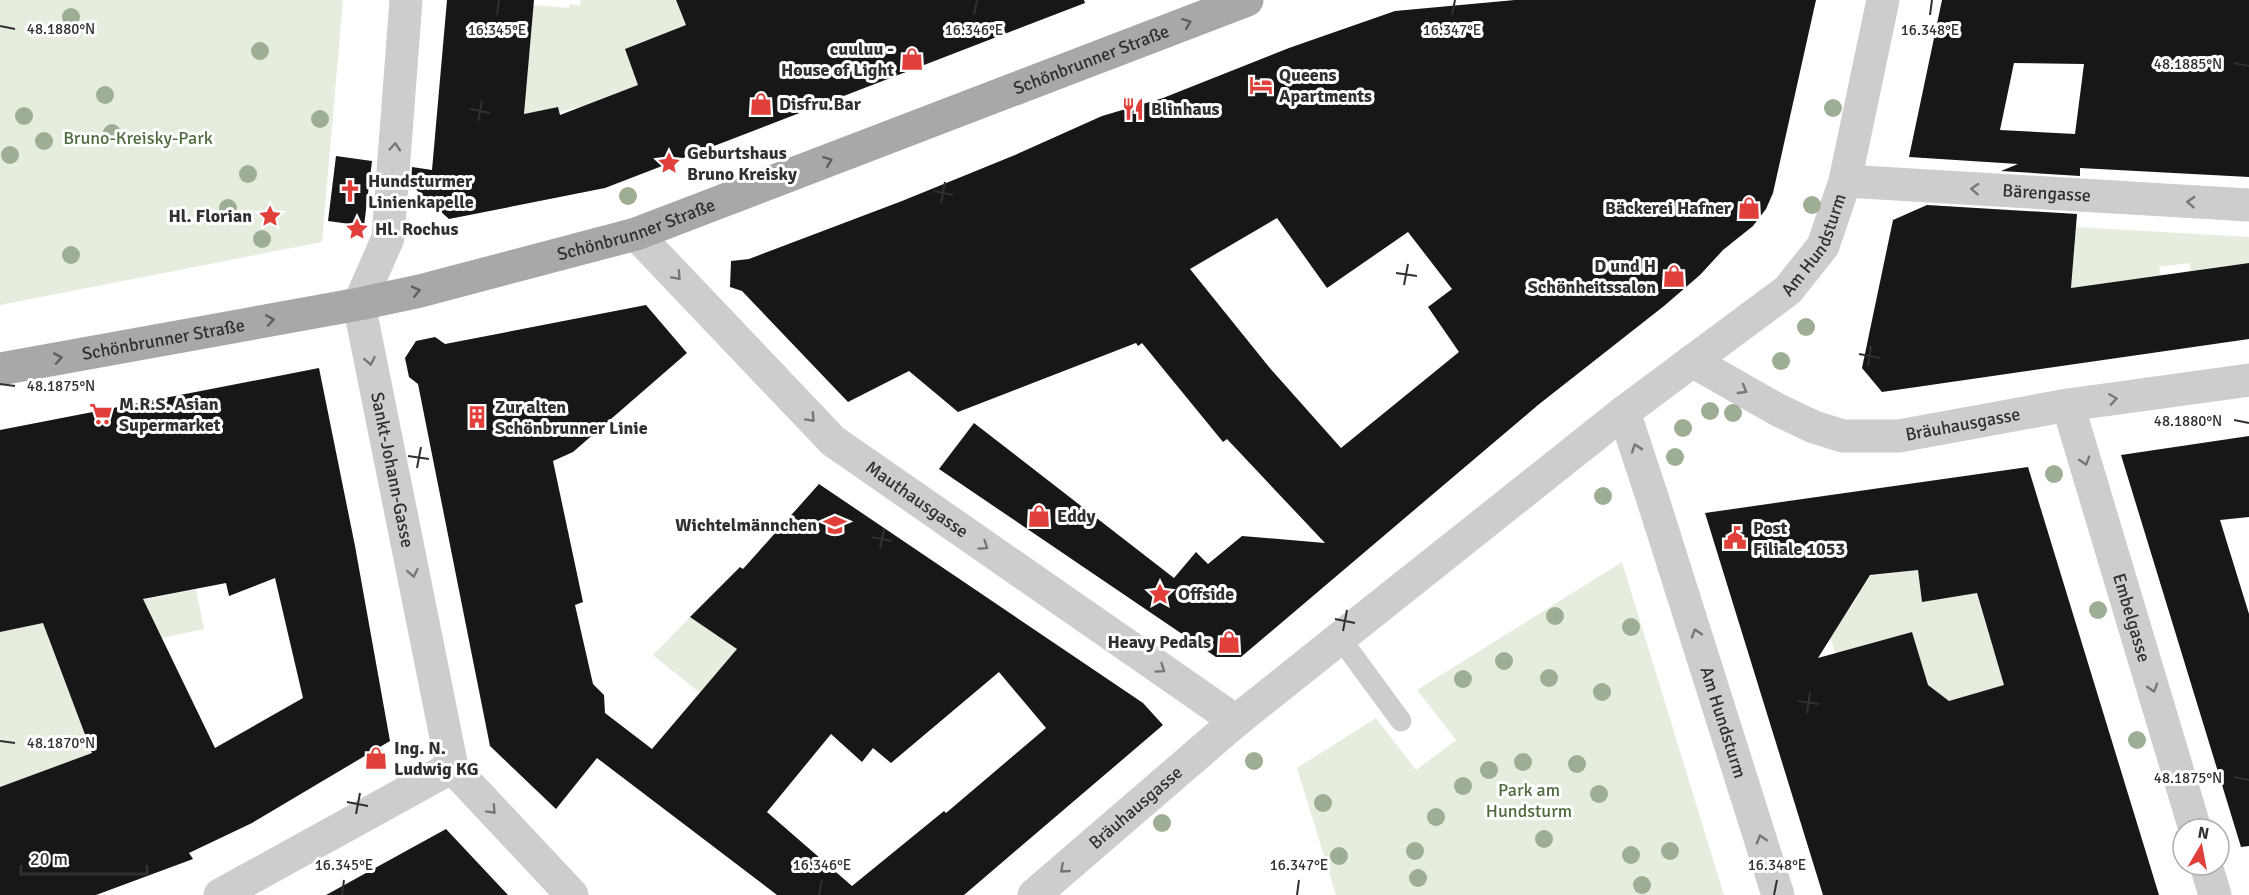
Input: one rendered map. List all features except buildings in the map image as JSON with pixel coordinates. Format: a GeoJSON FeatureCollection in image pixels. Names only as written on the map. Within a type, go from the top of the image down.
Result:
{"type":"FeatureCollection","features":[{"type":"Feature","properties":{"kind":"main road","name":"Schönbrunner Straße"},"geometry":{"type":"LineString","coordinates":[[0,369],[359,304],[420,291],[636,234],[1247,0]]}},
{"type":"Feature","properties":{"kind":"street"},"geometry":{"type":"LineString","coordinates":[[359,304],[388,238],[406,0]]}},
{"type":"Feature","properties":{"kind":"street","name":"Am Hundsturm"},"geometry":{"type":"LineString","coordinates":[[1236,722],[1624,412],[1788,290],[1823,246],[1845,181],[1883,0]]}},
{"type":"Feature","properties":{"kind":"street","name":"Bärengasse"},"geometry":{"type":"LineString","coordinates":[[1845,181],[2249,206]]}},
{"type":"Feature","properties":{"kind":"street","name":"Mauthausgasse"},"geometry":{"type":"LineString","coordinates":[[636,234],[833,441],[1236,722]]}},
{"type":"Feature","properties":{"kind":"street","name":"Sankt-Johann-Gasse"},"geometry":{"type":"LineString","coordinates":[[359,304],[452,767]]}},
{"type":"Feature","properties":{"kind":"street","name":"Bräuhausgasse"},"geometry":{"type":"LineString","coordinates":[[1692,361],[1778,410],[1814,427],[1843,436],[1899,436],[2068,405],[2249,380]]}},
{"type":"Feature","properties":{"kind":"street","name":"Embelgasse"},"geometry":{"type":"LineString","coordinates":[[2068,405],[2191,817]]}},
{"type":"Feature","properties":{"kind":"street","name":"Am Hundsturm"},"geometry":{"type":"LineString","coordinates":[[1624,412],[1778,895]]}},
{"type":"Feature","properties":{"kind":"street","name":"Bräuhausgasse"},"geometry":{"type":"LineString","coordinates":[[1034,895],[1236,722]]}},
{"type":"Feature","properties":{"kind":"street"},"geometry":{"type":"LineString","coordinates":[[220,895],[452,767],[572,895]]}},
{"type":"Feature","properties":{"kind":"street"},"geometry":{"type":"LineString","coordinates":[[2210,877],[2215,895]]}},
{"type":"Feature","properties":{"kind":"lane"},"geometry":{"type":"LineString","coordinates":[[1340,638],[1401,721]]}},
{"type":"Feature","properties":{"kind":"green space","name":"Bruno-Kreisky-Park"},"geometry":{"type":"Polygon","coordinates":[[[0,0],[343,0],[322,242],[0,305],[0,0]]]}},
{"type":"Feature","properties":{"kind":"green space"},"geometry":{"type":"Polygon","coordinates":[[[581,0],[676,0],[690,35],[638,85],[583,106],[559,112],[558,107],[524,114],[533,5],[569,8],[570,4],[580,5],[581,0]]]}},
{"type":"Feature","properties":{"kind":"green space"},"geometry":{"type":"Polygon","coordinates":[[[2076,227],[2249,237],[2249,263],[2191,271],[2189,263],[2159,267],[2161,276],[2071,288],[2076,227]]]}},
{"type":"Feature","properties":{"kind":"green space"},"geometry":{"type":"Polygon","coordinates":[[[1967,561],[2004,685],[1892,719],[1836,654],[1821,612],[1843,618],[1858,596],[1842,586],[1844,579],[1918,570],[1922,601],[1949,597],[1967,561]],[[1912,632],[1877,642],[1925,676],[1912,632]]]}},
{"type":"Feature","properties":{"kind":"green space","name":"Park am Hundsturm"},"geometry":{"type":"Polygon","coordinates":[[[1622,562],[1724,895],[1336,895],[1297,768],[1376,718],[1416,770],[1456,740],[1417,690],[1622,562]]]}},
{"type":"Feature","properties":{"kind":"green space"},"geometry":{"type":"Polygon","coordinates":[[[196,589],[204,629],[84,655],[110,747],[0,787],[0,632],[77,616],[76,613],[196,589]]]}},
{"type":"Feature","properties":{"kind":"green space"},"geometry":{"type":"Polygon","coordinates":[[[690,617],[799,690],[700,693],[653,655],[690,617]]]}},
{"type":"Feature","properties":{"kind":"place","name":"cuuluu - House of Light"},"geometry":{"type":"Point","coordinates":[912,59]}},
{"type":"Feature","properties":{"kind":"place","name":"Queens Apartments"},"geometry":{"type":"Point","coordinates":[1261,85]}},
{"type":"Feature","properties":{"kind":"place","name":"Disfru.Bar"},"geometry":{"type":"Point","coordinates":[761,104]}},
{"type":"Feature","properties":{"kind":"place","name":"Blinhaus"},"geometry":{"type":"Point","coordinates":[1133,109]}},
{"type":"Feature","properties":{"kind":"place","name":"Geburtshaus Bruno Kreisky"},"geometry":{"type":"Point","coordinates":[669,163]}},
{"type":"Feature","properties":{"kind":"place","name":"Hundsturmer Linienkapelle"},"geometry":{"type":"Point","coordinates":[350,191]}},
{"type":"Feature","properties":{"kind":"place","name":"Bäckerei Hafner"},"geometry":{"type":"Point","coordinates":[1749,208]}},
{"type":"Feature","properties":{"kind":"place","name":"Hl. Florian"},"geometry":{"type":"Point","coordinates":[270,216]}},
{"type":"Feature","properties":{"kind":"place","name":"Hl. Rochus"},"geometry":{"type":"Point","coordinates":[357,229]}},
{"type":"Feature","properties":{"kind":"place","name":"D und H Schönheitssalon"},"geometry":{"type":"Point","coordinates":[1674,276]}},
{"type":"Feature","properties":{"kind":"place","name":"M.R.S. Asian Supermarket"},"geometry":{"type":"Point","coordinates":[101,414]}},
{"type":"Feature","properties":{"kind":"place","name":"Zur alten Schönbrunner Linie"},"geometry":{"type":"Point","coordinates":[477,417]}},
{"type":"Feature","properties":{"kind":"place","name":"Eddy"},"geometry":{"type":"Point","coordinates":[1039,516]}},
{"type":"Feature","properties":{"kind":"place","name":"Wichtelmännchen"},"geometry":{"type":"Point","coordinates":[835,525]}},
{"type":"Feature","properties":{"kind":"place","name":"Post Filiale 1053"},"geometry":{"type":"Point","coordinates":[1735,538]}},
{"type":"Feature","properties":{"kind":"place","name":"Offside"},"geometry":{"type":"Point","coordinates":[1160,594]}},
{"type":"Feature","properties":{"kind":"place","name":"Heavy Pedals"},"geometry":{"type":"Point","coordinates":[1229,642]}},
{"type":"Feature","properties":{"kind":"place","name":"Ing. N. Ludwig KG"},"geometry":{"type":"Point","coordinates":[376,758]}}]}
